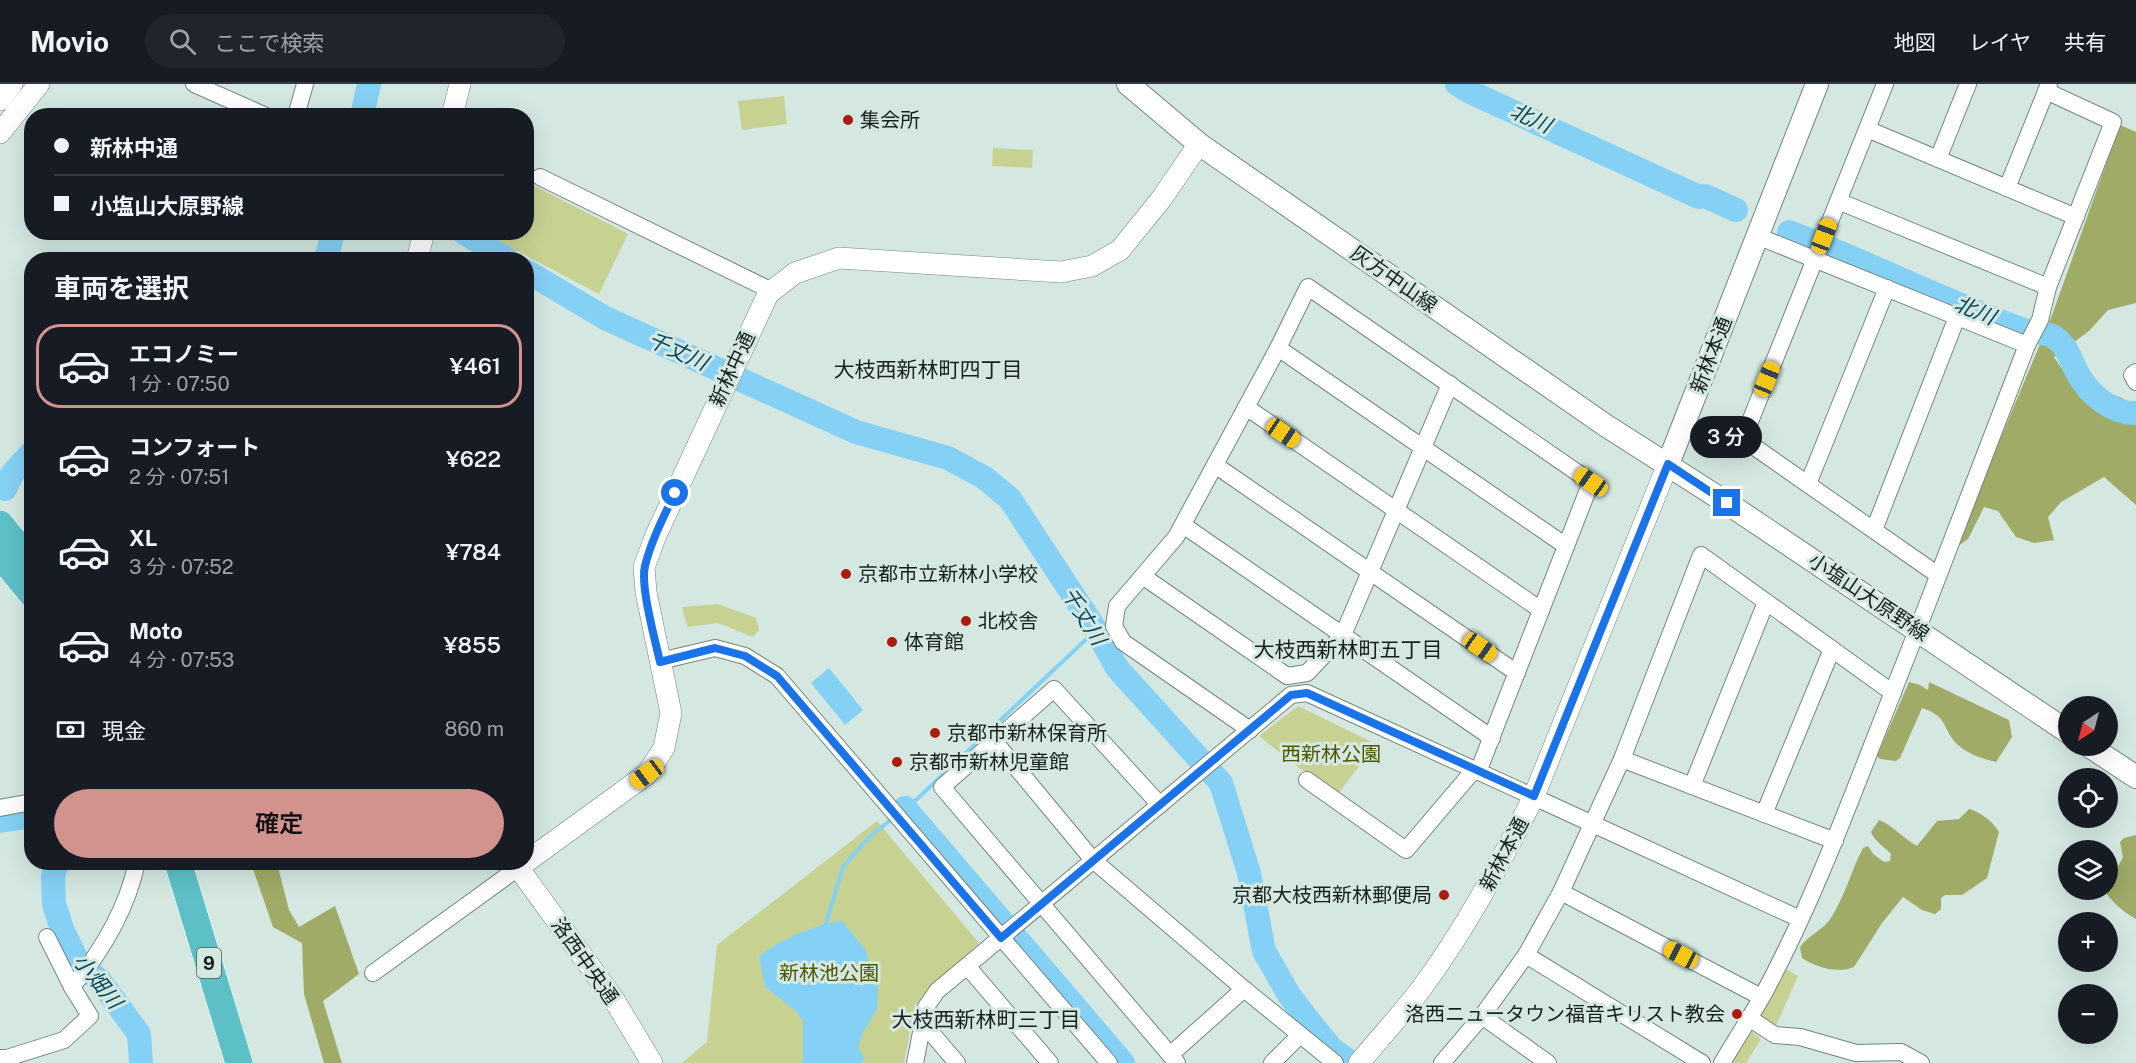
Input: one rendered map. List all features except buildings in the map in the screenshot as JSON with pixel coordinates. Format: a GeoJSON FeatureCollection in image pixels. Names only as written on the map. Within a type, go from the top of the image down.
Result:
{"type":"FeatureCollection","features":[{"type":"Feature","properties":{"kind":"highway"},"geometry":{"type":"LineString","coordinates":[[4,524],[24,552]]}},
{"type":"Feature","properties":{"kind":"highway"},"geometry":{"type":"LineString","coordinates":[[0,555],[24,584]]}},
{"type":"Feature","properties":{"kind":"highway","name":"9"},"geometry":{"type":"LineString","coordinates":[[165,870],[223,1063]]}},
{"type":"Feature","properties":{"kind":"highway","name":"9"},"geometry":{"type":"LineString","coordinates":[[180,870],[239,1063]]}},
{"type":"Feature","properties":{"kind":"main road","name":"灰方中山線"},"geometry":{"type":"LineString","coordinates":[[1128,84],[1199,144],[1605,425],[1668,464]]}},
{"type":"Feature","properties":{"kind":"main road","name":"新林本通"},"geometry":{"type":"LineString","coordinates":[[1668,464],[1817,84]]}},
{"type":"Feature","properties":{"kind":"main road","name":"小塩山大原野線"},"geometry":{"type":"LineString","coordinates":[[1668,464],[2058,725]]}},
{"type":"Feature","properties":{"kind":"main road"},"geometry":{"type":"LineString","coordinates":[[2104,756],[2136,777]]}},
{"type":"Feature","properties":{"kind":"street"},"geometry":{"type":"LineString","coordinates":[[0,100],[12,84]]}},
{"type":"Feature","properties":{"kind":"street"},"geometry":{"type":"LineString","coordinates":[[0,133],[39,84]]}},
{"type":"Feature","properties":{"kind":"street"},"geometry":{"type":"LineString","coordinates":[[194,84],[248,108]]}},
{"type":"Feature","properties":{"kind":"street"},"geometry":{"type":"LineString","coordinates":[[299,108],[304,84]]}},
{"type":"Feature","properties":{"kind":"street"},"geometry":{"type":"LineString","coordinates":[[454,108],[460,84]]}},
{"type":"Feature","properties":{"kind":"street"},"geometry":{"type":"LineString","coordinates":[[1885,84],[1743,439],[1938,575]]}},
{"type":"Feature","properties":{"kind":"street"},"geometry":{"type":"LineString","coordinates":[[1938,159],[1968,84]]}},
{"type":"Feature","properties":{"kind":"street"},"geometry":{"type":"LineString","coordinates":[[1722,1063],[1761,997],[1800,919],[1835,841],[1919,630],[2027,345],[2040,320],[2048,287],[2113,122],[2047,87],[2007,188]]}},
{"type":"Feature","properties":{"kind":"street"},"geometry":{"type":"LineString","coordinates":[[1867,129],[2076,217]]}},
{"type":"Feature","properties":{"kind":"street","name":"新林中通"},"geometry":{"type":"LineString","coordinates":[[534,855],[647,774],[664,748],[671,713],[646,592],[644,567],[656,536],[768,294],[795,273],[838,258],[1061,272],[1092,266],[1119,250],[1162,198],[1199,144]]}},
{"type":"Feature","properties":{"kind":"street"},"geometry":{"type":"LineString","coordinates":[[540,177],[772,291]]}},
{"type":"Feature","properties":{"kind":"street"},"geometry":{"type":"LineString","coordinates":[[1838,201],[2048,287]]}},
{"type":"Feature","properties":{"kind":"street"},"geometry":{"type":"LineString","coordinates":[[1757,236],[2027,345]]}},
{"type":"Feature","properties":{"kind":"street"},"geometry":{"type":"LineString","coordinates":[[1250,729],[1123,642],[1114,626],[1117,606],[1144,577],[1183,525],[1278,348],[1308,287],[1591,482],[1492,738],[1476,771],[1406,850],[1307,780]]}},
{"type":"Feature","properties":{"kind":"street"},"geometry":{"type":"LineString","coordinates":[[1808,484],[1887,288]]}},
{"type":"Feature","properties":{"kind":"street"},"geometry":{"type":"LineString","coordinates":[[1874,530],[1957,317]]}},
{"type":"Feature","properties":{"kind":"street"},"geometry":{"type":"LineString","coordinates":[[1278,348],[1566,546]]}},
{"type":"Feature","properties":{"kind":"street"},"geometry":{"type":"LineString","coordinates":[[2136,372],[2132,375],[2136,382]]}},
{"type":"Feature","properties":{"kind":"street"},"geometry":{"type":"LineString","coordinates":[[1144,577],[1287,676],[1307,673],[1343,635],[1450,384]]}},
{"type":"Feature","properties":{"kind":"street"},"geometry":{"type":"LineString","coordinates":[[1246,407],[1541,610]]}},
{"type":"Feature","properties":{"kind":"street","name":"新林本通"},"geometry":{"type":"LineString","coordinates":[[1361,1060],[1418,992],[1464,925],[1492,878],[1534,796],[1668,464]]}},
{"type":"Feature","properties":{"kind":"street"},"geometry":{"type":"LineString","coordinates":[[1215,465],[1517,673]]}},
{"type":"Feature","properties":{"kind":"street"},"geometry":{"type":"LineString","coordinates":[[1183,525],[1492,738]]}},
{"type":"Feature","properties":{"kind":"street"},"geometry":{"type":"LineString","coordinates":[[1442,1063],[1482,1016],[1526,955],[1561,892],[1622,759],[1701,555],[1893,693]]}},
{"type":"Feature","properties":{"kind":"street"},"geometry":{"type":"LineString","coordinates":[[1692,786],[1766,602]]}},
{"type":"Feature","properties":{"kind":"street"},"geometry":{"type":"LineString","coordinates":[[660,662],[715,648],[745,656],[777,676],[1108,1063]]}},
{"type":"Feature","properties":{"kind":"street"},"geometry":{"type":"LineString","coordinates":[[1764,814],[1832,649]]}},
{"type":"Feature","properties":{"kind":"street"},"geometry":{"type":"LineString","coordinates":[[1160,805],[1054,689],[942,787],[1174,1059],[1244,989]]}},
{"type":"Feature","properties":{"kind":"street"},"geometry":{"type":"LineString","coordinates":[[915,1063],[926,1007],[937,991],[1291,695],[1307,693],[1800,919]]}},
{"type":"Feature","properties":{"kind":"street"},"geometry":{"type":"LineString","coordinates":[[995,742],[1093,860],[1335,1063]]}},
{"type":"Feature","properties":{"kind":"street"},"geometry":{"type":"LineString","coordinates":[[1622,759],[1835,841]]}},
{"type":"Feature","properties":{"kind":"street"},"geometry":{"type":"LineString","coordinates":[[0,808],[24,804]]}},
{"type":"Feature","properties":{"kind":"street"},"geometry":{"type":"LineString","coordinates":[[74,985],[110,935],[131,889],[135,870]]}},
{"type":"Feature","properties":{"kind":"street"},"geometry":{"type":"LineString","coordinates":[[373,973],[513,870]]}},
{"type":"Feature","properties":{"kind":"street","name":"洛西中央通"},"geometry":{"type":"LineString","coordinates":[[525,870],[613,998],[652,1063]]}},
{"type":"Feature","properties":{"kind":"street"},"geometry":{"type":"LineString","coordinates":[[1561,892],[1761,997]]}},
{"type":"Feature","properties":{"kind":"street"},"geometry":{"type":"LineString","coordinates":[[0,1058],[7,1058],[64,1040],[90,1016],[47,937]]}},
{"type":"Feature","properties":{"kind":"street"},"geometry":{"type":"LineString","coordinates":[[1526,955],[1702,1063]]}},
{"type":"Feature","properties":{"kind":"street"},"geometry":{"type":"LineString","coordinates":[[967,966],[1050,1063]]}},
{"type":"Feature","properties":{"kind":"street"},"geometry":{"type":"LineString","coordinates":[[1482,1016],[1548,1063]]}},
{"type":"Feature","properties":{"kind":"street"},"geometry":{"type":"LineString","coordinates":[[1749,1018],[1775,1035],[1800,1037],[1856,1053],[1901,1052],[1921,1063]]}},
{"type":"Feature","properties":{"kind":"street"},"geometry":{"type":"LineString","coordinates":[[922,1023],[957,1063]]}},
{"type":"Feature","properties":{"kind":"street"},"geometry":{"type":"LineString","coordinates":[[1272,1063],[1300,1035]]}},
{"type":"Feature","properties":{"kind":"green space"},"geometry":{"type":"Polygon","coordinates":[[[784,96],[787,124],[742,130],[738,101],[784,96]]]}},
{"type":"Feature","properties":{"kind":"green space"},"geometry":{"type":"Polygon","coordinates":[[[2120,125],[2136,132],[2136,303],[2108,310],[2089,331],[2054,357],[2068,378],[2122,398],[2136,407],[2136,505],[2104,477],[2061,502],[2048,517],[2054,540],[2034,543],[2016,537],[1998,511],[1984,507],[1968,539],[1954,549],[2051,318],[2120,125]]]}},
{"type":"Feature","properties":{"kind":"green space"},"geometry":{"type":"Polygon","coordinates":[[[993,148],[1033,150],[1032,168],[992,166],[993,148]]]}},
{"type":"Feature","properties":{"kind":"green space"},"geometry":{"type":"Polygon","coordinates":[[[534,186],[628,234],[599,294],[534,260],[534,252],[519,252],[498,241],[534,240],[534,186]]]}},
{"type":"Feature","properties":{"kind":"green space"},"geometry":{"type":"Polygon","coordinates":[[[718,604],[756,618],[759,630],[753,637],[718,623],[687,627],[682,607],[718,604]]]}},
{"type":"Feature","properties":{"kind":"green space"},"geometry":{"type":"Polygon","coordinates":[[[1909,682],[1928,690],[1929,682],[2009,720],[2012,737],[1996,762],[1965,751],[1952,738],[1937,715],[1922,708],[1900,758],[1896,761],[1880,759],[1877,756],[1909,682]]]}},
{"type":"Feature","properties":{"kind":"green space","name":"西新林公園"},"geometry":{"type":"Polygon","coordinates":[[[1298,706],[1376,744],[1338,794],[1299,768],[1259,736],[1298,706]]]}},
{"type":"Feature","properties":{"kind":"green space"},"geometry":{"type":"Polygon","coordinates":[[[1969,809],[1986,818],[1999,832],[1987,878],[1962,895],[1945,895],[1941,898],[1941,909],[1935,914],[1922,910],[1903,897],[1882,923],[1854,967],[1841,970],[1827,968],[1802,958],[1800,947],[1831,918],[1863,848],[1868,846],[1873,854],[1884,862],[1890,861],[1891,854],[1871,832],[1879,820],[1917,846],[1937,821],[1959,819],[1969,809]]]}},
{"type":"Feature","properties":{"kind":"green space","name":"新林池公園"},"geometry":{"type":"Polygon","coordinates":[[[877,821],[979,943],[915,1005],[904,1063],[682,1063],[707,1042],[717,945],[877,821]]]}},
{"type":"Feature","properties":{"kind":"green space"},"geometry":{"type":"Polygon","coordinates":[[[2136,835],[2136,919],[2112,900],[2118,900],[2118,866],[2123,857],[2120,842],[2124,838],[2136,835]]]}},
{"type":"Feature","properties":{"kind":"green space"},"geometry":{"type":"Polygon","coordinates":[[[253,870],[279,870],[289,910],[299,927],[335,906],[359,974],[323,1001],[342,1063],[324,1063],[304,994],[302,943],[273,927],[253,870]]]}},
{"type":"Feature","properties":{"kind":"green space"},"geometry":{"type":"Polygon","coordinates":[[[1780,966],[1798,976],[1774,1030],[1752,1017],[1780,966]]]}},
{"type":"Feature","properties":{"kind":"green space"},"geometry":{"type":"Polygon","coordinates":[[[1746,1027],[1761,1039],[1746,1063],[1725,1063],[1746,1027]]]}},
{"type":"Feature","properties":{"kind":"water"},"geometry":{"type":"Polygon","coordinates":[[[829,668],[863,710],[845,725],[811,683],[829,668]]]}},
{"type":"Feature","properties":{"kind":"water"},"geometry":{"type":"Polygon","coordinates":[[[842,921],[866,950],[870,968],[878,985],[877,1009],[862,1034],[858,1048],[865,1058],[860,1063],[803,1063],[803,1021],[795,1010],[765,987],[759,956],[777,944],[799,934],[821,925],[842,921]]]}},
{"type":"Feature","properties":{"kind":"waterway","name":"小畑川"},"geometry":{"type":"LineString","coordinates":[[364,108],[369,84]]}},
{"type":"Feature","properties":{"kind":"waterway","name":"北川"},"geometry":{"type":"LineString","coordinates":[[1457,84],[1699,197],[1705,196],[1736,210]]}},
{"type":"Feature","properties":{"kind":"waterway","name":"北川"},"geometry":{"type":"LineString","coordinates":[[1789,232],[2003,322],[2027,331],[2051,335],[2066,349],[2088,389],[2110,406],[2136,413]]}},
{"type":"Feature","properties":{"kind":"waterway","name":"小畑川"},"geometry":{"type":"LineString","coordinates":[[328,252],[331,240]]}},
{"type":"Feature","properties":{"kind":"waterway","name":"千丈川"},"geometry":{"type":"LineString","coordinates":[[476,240],[495,252]]}},
{"type":"Feature","properties":{"kind":"waterway","name":"千丈川"},"geometry":{"type":"LineString","coordinates":[[534,276],[605,318],[856,432],[948,458],[985,478],[1010,499],[1096,630],[1117,668],[1221,783],[1249,873],[1264,951],[1289,995],[1331,1048],[1351,1063]]}},
{"type":"Feature","properties":{"kind":"waterway"},"geometry":{"type":"LineString","coordinates":[[5,489],[12,474],[24,461]]}},
{"type":"Feature","properties":{"kind":"waterway"},"geometry":{"type":"LineString","coordinates":[[901,812],[1096,630]]}},
{"type":"Feature","properties":{"kind":"waterway"},"geometry":{"type":"LineString","coordinates":[[905,808],[1123,1063]]}},
{"type":"Feature","properties":{"kind":"waterway"},"geometry":{"type":"LineString","coordinates":[[0,821],[24,817]]}},
{"type":"Feature","properties":{"kind":"waterway"},"geometry":{"type":"LineString","coordinates":[[826,923],[843,867],[868,838],[893,818]]}},
{"type":"Feature","properties":{"kind":"waterway","name":"小畑川"},"geometry":{"type":"LineString","coordinates":[[55,870],[53,876],[54,904],[62,929],[77,960],[100,981],[139,1034],[141,1063]]}},
{"type":"Feature","properties":{"kind":"place","name":"集会所"},"geometry":{"type":"Point","coordinates":[848,120]}},
{"type":"Feature","properties":{"kind":"place","name":"京都市立新林小学校"},"geometry":{"type":"Point","coordinates":[846,574]}},
{"type":"Feature","properties":{"kind":"place","name":"北校舎"},"geometry":{"type":"Point","coordinates":[966,621]}},
{"type":"Feature","properties":{"kind":"place","name":"体育館"},"geometry":{"type":"Point","coordinates":[892,642]}},
{"type":"Feature","properties":{"kind":"place","name":"京都市新林保育所"},"geometry":{"type":"Point","coordinates":[935,733]}},
{"type":"Feature","properties":{"kind":"place","name":"京都市新林児童館"},"geometry":{"type":"Point","coordinates":[897,762]}},
{"type":"Feature","properties":{"kind":"place","name":"京都大枝西新林郵便局"},"geometry":{"type":"Point","coordinates":[1444,895]}},
{"type":"Feature","properties":{"kind":"place","name":"洛西ニュータウン福音キリスト教会"},"geometry":{"type":"Point","coordinates":[1737,1014]}},
{"type":"Feature","properties":{"kind":"district","name":"大枝西新林町四丁目"},"geometry":{"type":"Point","coordinates":[928,369]}},
{"type":"Feature","properties":{"kind":"district","name":"大枝西新林町五丁目"},"geometry":{"type":"Point","coordinates":[1348,649]}},
{"type":"Feature","properties":{"kind":"district","name":"大枝西新林町三丁目"},"geometry":{"type":"Point","coordinates":[986,1019]}},
{"type":"Feature","properties":{"kind":"route"},"geometry":{"type":"LineString","coordinates":[[675,493],[644,567],[646,592],[660,662],[715,648],[745,656],[777,676],[1001,938],[1291,695],[1307,693],[1534,796],[1668,464],[1727,503]]}}]}
